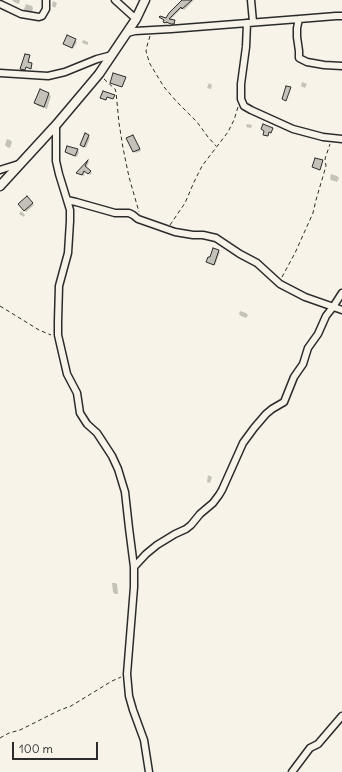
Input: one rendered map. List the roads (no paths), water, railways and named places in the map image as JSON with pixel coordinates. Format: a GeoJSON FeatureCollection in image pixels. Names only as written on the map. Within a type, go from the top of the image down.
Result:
{"type":"FeatureCollection","features":[{"type":"Feature","properties":{"kind":"main road"},"geometry":{"type":"LineString","coordinates":[[0,186],[56,125],[99,74],[128,33],[145,0]]}},
{"type":"Feature","properties":{"kind":"street"},"geometry":{"type":"LineString","coordinates":[[0,4],[21,14],[38,18],[42,16],[46,9],[46,0]]}},
{"type":"Feature","properties":{"kind":"street"},"geometry":{"type":"LineString","coordinates":[[116,0],[136,19]]}},
{"type":"Feature","properties":{"kind":"street"},"geometry":{"type":"LineString","coordinates":[[251,0],[250,23],[241,84],[241,99],[244,106],[287,127],[342,139]]}},
{"type":"Feature","properties":{"kind":"street"},"geometry":{"type":"LineString","coordinates":[[128,33],[135,31],[342,16]]}},
{"type":"Feature","properties":{"kind":"street"},"geometry":{"type":"LineString","coordinates":[[299,19],[297,28],[299,58],[307,62],[342,66]]}},
{"type":"Feature","properties":{"kind":"street"},"geometry":{"type":"LineString","coordinates":[[0,73],[48,76],[65,72],[97,59],[112,55]]}},
{"type":"Feature","properties":{"kind":"street"},"geometry":{"type":"LineString","coordinates":[[56,125],[56,161],[70,210],[68,253],[59,286],[58,335],[67,374],[77,393],[80,412],[87,424],[97,433],[105,444],[115,462],[122,480],[127,503],[134,566],[134,587],[127,674],[129,696],[144,740],[149,772]]}},
{"type":"Feature","properties":{"kind":"street"},"geometry":{"type":"LineString","coordinates":[[0,170],[22,163]]}},
{"type":"Feature","properties":{"kind":"street"},"geometry":{"type":"LineString","coordinates":[[67,200],[116,213],[130,213],[138,219],[175,232],[216,238],[257,263],[280,284],[305,296],[342,310]]}},
{"type":"Feature","properties":{"kind":"street"},"geometry":{"type":"LineString","coordinates":[[134,566],[157,545],[186,529],[213,503],[222,490],[244,443],[254,428],[266,414],[284,402],[294,377],[303,364],[308,348],[318,334],[326,316],[342,293]]}},
{"type":"Feature","properties":{"kind":"street"},"geometry":{"type":"LineString","coordinates":[[292,772],[310,748],[318,744],[342,716]]}}]}
